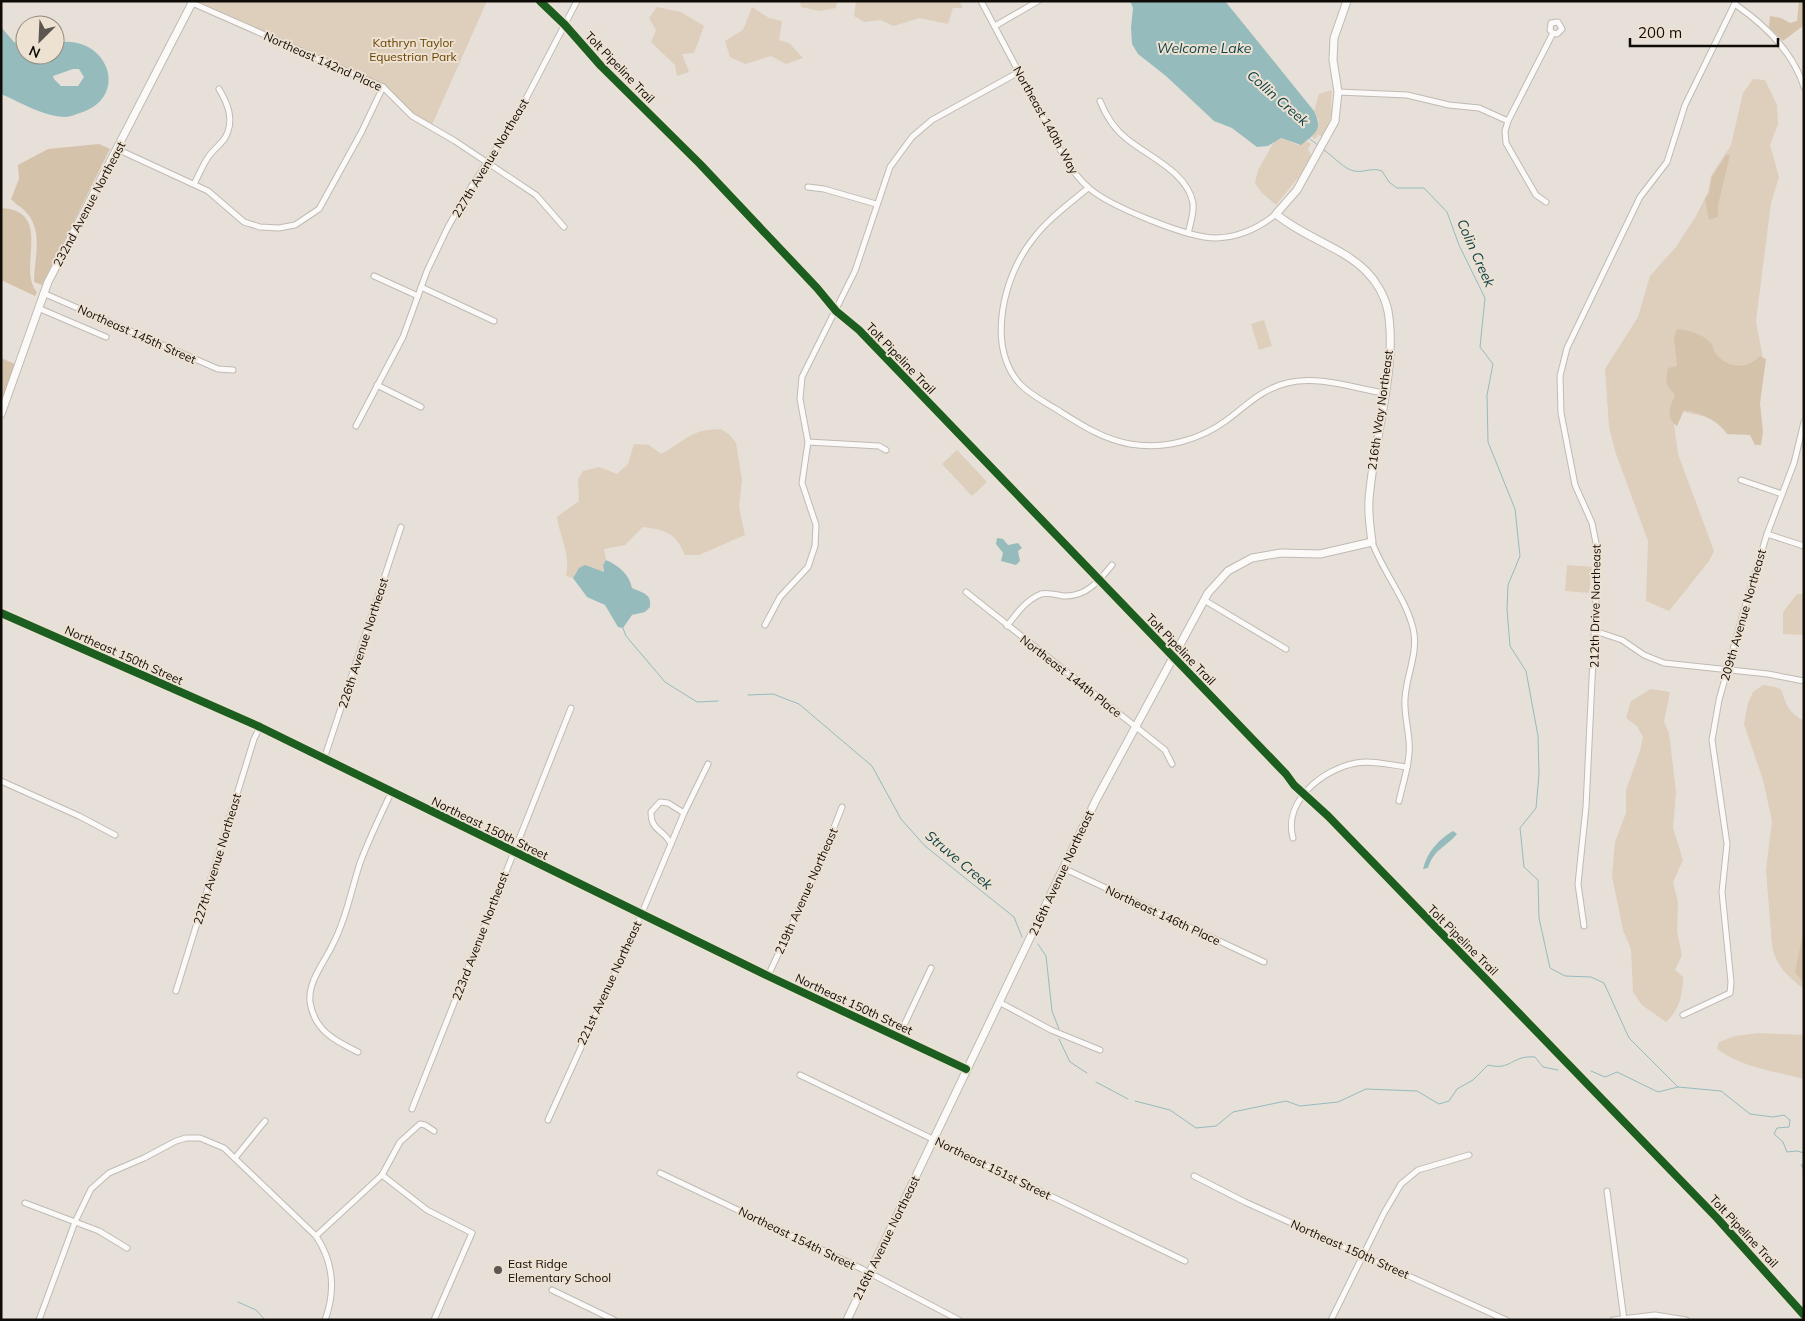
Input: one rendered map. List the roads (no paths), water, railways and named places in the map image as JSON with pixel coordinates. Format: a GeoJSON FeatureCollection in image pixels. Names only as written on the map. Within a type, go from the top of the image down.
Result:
{"type":"FeatureCollection","features":[{"type":"Feature","properties":{"kind":"street","name":"227th Avenue Northeast"},"geometry":{"type":"LineString","coordinates":[[356,426],[402,336],[447,229],[487,161],[517,116],[577,1]]}},
{"type":"Feature","properties":{"kind":"street","name":"Northeast 140th Way"},"geometry":{"type":"LineString","coordinates":[[981,1],[1069,165],[1088,188],[1127,209],[1188,233],[1209,238],[1234,236],[1255,228],[1276,214]]}},
{"type":"Feature","properties":{"kind":"street"},"geometry":{"type":"LineString","coordinates":[[995,26],[1038,1]]}},
{"type":"Feature","properties":{"kind":"street"},"geometry":{"type":"LineString","coordinates":[[1276,214],[1297,190],[1334,121],[1338,92],[1333,60],[1334,38],[1347,1]]}},
{"type":"Feature","properties":{"kind":"street","name":"Northeast 142nd Place"},"geometry":{"type":"LineString","coordinates":[[192,2],[383,86],[412,116],[487,161],[536,195],[564,227]]}},
{"type":"Feature","properties":{"kind":"street","name":"232nd Avenue Northeast"},"geometry":{"type":"LineString","coordinates":[[1,414],[43,293],[192,2]]}},
{"type":"Feature","properties":{"kind":"street"},"geometry":{"type":"LineString","coordinates":[[1736,3],[1771,34],[1788,53],[1800,74],[1804,86]]}},
{"type":"Feature","properties":{"kind":"street","name":"212th Drive Northeast"},"geometry":{"type":"LineString","coordinates":[[1584,926],[1578,884],[1586,807],[1598,553],[1596,539],[1575,485],[1561,413],[1560,376],[1567,348],[1579,320],[1640,197],[1667,162],[1685,105],[1736,3]]}},
{"type":"Feature","properties":{"kind":"street"},"geometry":{"type":"LineString","coordinates":[[1546,202],[1536,195],[1506,142],[1505,131],[1508,121],[1553,33]]}},
{"type":"Feature","properties":{"kind":"street"},"geometry":{"type":"LineString","coordinates":[[765,625],[780,597],[801,577],[813,555],[816,536],[812,513],[804,494],[802,483],[808,442],[800,399],[802,377],[855,271],[870,233],[876,204],[890,167],[912,137],[932,120],[952,107],[1019,72]]}},
{"type":"Feature","properties":{"kind":"street"},"geometry":{"type":"LineString","coordinates":[[117,150],[194,184],[219,199],[244,222],[260,227],[279,228],[308,218],[319,209],[328,196],[383,86]]}},
{"type":"Feature","properties":{"kind":"street"},"geometry":{"type":"LineString","coordinates":[[194,184],[209,156],[225,138],[229,127],[230,113],[227,102],[219,90]]}},
{"type":"Feature","properties":{"kind":"street"},"geometry":{"type":"LineString","coordinates":[[1338,92],[1406,95],[1449,105],[1479,108],[1508,121]]}},
{"type":"Feature","properties":{"kind":"street"},"geometry":{"type":"LineString","coordinates":[[1100,101],[1108,119],[1125,138],[1172,172],[1188,190],[1194,213],[1188,233]]}},
{"type":"Feature","properties":{"kind":"street"},"geometry":{"type":"LineString","coordinates":[[808,187],[824,189],[876,204]]}},
{"type":"Feature","properties":{"kind":"street"},"geometry":{"type":"LineString","coordinates":[[1088,188],[1043,227],[1019,260],[1005,300],[1002,341],[1008,365],[1025,388],[1093,432],[1131,445],[1150,446],[1193,439],[1226,420],[1263,392],[1288,382],[1315,380],[1384,393]]}},
{"type":"Feature","properties":{"kind":"street","name":"216th Way Northeast"},"geometry":{"type":"LineString","coordinates":[[1276,214],[1294,228],[1358,264],[1373,279],[1387,308],[1389,344],[1369,502],[1372,542],[1381,565],[1408,613],[1413,630],[1414,657],[1407,681],[1405,701],[1409,743],[1407,767],[1399,801]]}},
{"type":"Feature","properties":{"kind":"street"},"geometry":{"type":"LineString","coordinates":[[374,276],[418,296]]}},
{"type":"Feature","properties":{"kind":"street"},"geometry":{"type":"LineString","coordinates":[[421,287],[494,321]]}},
{"type":"Feature","properties":{"kind":"street","name":"Northeast 145th Street"},"geometry":{"type":"LineString","coordinates":[[43,293],[195,360],[218,368],[233,370]]}},
{"type":"Feature","properties":{"kind":"street"},"geometry":{"type":"LineString","coordinates":[[38,308],[106,337]]}},
{"type":"Feature","properties":{"kind":"street"},"geometry":{"type":"LineString","coordinates":[[377,385],[420,407]]}},
{"type":"Feature","properties":{"kind":"street","name":"209th Avenue Northeast"},"geometry":{"type":"LineString","coordinates":[[1683,1015],[1730,993],[1731,982],[1722,892],[1727,844],[1724,812],[1716,774],[1712,740],[1728,669],[1766,534],[1794,463],[1804,423]]}},
{"type":"Feature","properties":{"kind":"street"},"geometry":{"type":"LineString","coordinates":[[808,442],[879,446],[886,450]]}},
{"type":"Feature","properties":{"kind":"street"},"geometry":{"type":"LineString","coordinates":[[1741,480],[1782,494]]}},
{"type":"Feature","properties":{"kind":"street","name":"226th Avenue Northeast"},"geometry":{"type":"LineString","coordinates":[[324,759],[401,527]]}},
{"type":"Feature","properties":{"kind":"street"},"geometry":{"type":"LineString","coordinates":[[1766,534],[1804,546]]}},
{"type":"Feature","properties":{"kind":"street","name":"216th Avenue Northeast"},"geometry":{"type":"LineString","coordinates":[[847,1320],[1096,800],[1212,588],[1228,571],[1252,558],[1280,553],[1320,554],[1372,542]]}},
{"type":"Feature","properties":{"kind":"street"},"geometry":{"type":"LineString","coordinates":[[1007,626],[1031,599],[1044,593],[1067,596],[1079,594],[1091,588],[1112,566]]}},
{"type":"Feature","properties":{"kind":"street","name":"Northeast 144th Place"},"geometry":{"type":"LineString","coordinates":[[966,592],[1165,750],[1172,764]]}},
{"type":"Feature","properties":{"kind":"street"},"geometry":{"type":"LineString","coordinates":[[1204,600],[1286,649]]}},
{"type":"Feature","properties":{"kind":"street","name":"Northeast 150th Street"},"geometry":{"type":"LineString","coordinates":[[1,613],[260,727],[391,793],[642,913],[768,976],[966,1069]]}},
{"type":"Feature","properties":{"kind":"street"},"geometry":{"type":"LineString","coordinates":[[1595,631],[1622,640],[1644,655],[1664,663],[1768,674],[1804,682]]}},
{"type":"Feature","properties":{"kind":"street","name":"223rd Avenue Northeast"},"geometry":{"type":"LineString","coordinates":[[412,1108],[571,708]]}},
{"type":"Feature","properties":{"kind":"street","name":"227th Avenue Northeast"},"geometry":{"type":"LineString","coordinates":[[176,991],[254,739],[260,727]]}},
{"type":"Feature","properties":{"kind":"street"},"geometry":{"type":"LineString","coordinates":[[1293,838],[1290,826],[1291,817],[1300,800],[1315,783],[1335,770],[1356,763],[1374,762],[1407,767]]}},
{"type":"Feature","properties":{"kind":"street","name":"221st Avenue Northeast"},"geometry":{"type":"LineString","coordinates":[[548,1120],[642,913],[684,813],[708,764]]}},
{"type":"Feature","properties":{"kind":"street"},"geometry":{"type":"LineString","coordinates":[[1,781],[79,816],[115,835]]}},
{"type":"Feature","properties":{"kind":"street"},"geometry":{"type":"LineString","coordinates":[[358,1052],[331,1039],[319,1026],[313,1015],[310,992],[312,982],[339,933],[350,906],[360,865],[374,828],[391,793]]}},
{"type":"Feature","properties":{"kind":"street"},"geometry":{"type":"LineString","coordinates":[[671,844],[667,837],[654,827],[651,820],[651,812],[654,806],[660,802],[668,802],[684,813]]}},
{"type":"Feature","properties":{"kind":"street","name":"219th Avenue Northeast"},"geometry":{"type":"LineString","coordinates":[[768,976],[818,868],[842,806]]}},
{"type":"Feature","properties":{"kind":"street","name":"Northeast 146th Place"},"geometry":{"type":"LineString","coordinates":[[1063,868],[1200,934],[1216,939],[1264,962]]}},
{"type":"Feature","properties":{"kind":"street"},"geometry":{"type":"LineString","coordinates":[[898,1038],[931,968]]}},
{"type":"Feature","properties":{"kind":"street"},"geometry":{"type":"LineString","coordinates":[[999,1002],[1050,1030],[1100,1050]]}},
{"type":"Feature","properties":{"kind":"street","name":"Northeast 151st Street"},"geometry":{"type":"LineString","coordinates":[[800,1075],[1185,1261]]}},
{"type":"Feature","properties":{"kind":"street"},"geometry":{"type":"LineString","coordinates":[[235,1158],[265,1121]]}},
{"type":"Feature","properties":{"kind":"street"},"geometry":{"type":"LineString","coordinates":[[316,1236],[382,1175],[400,1142],[413,1130],[420,1124],[434,1131]]}},
{"type":"Feature","properties":{"kind":"street"},"geometry":{"type":"LineString","coordinates":[[39,1320],[75,1222],[91,1189],[106,1176],[176,1141],[186,1138],[212,1142],[235,1158],[316,1236],[327,1256],[332,1280],[331,1301],[325,1320]]}},
{"type":"Feature","properties":{"kind":"street"},"geometry":{"type":"LineString","coordinates":[[1331,1320],[1365,1255],[1380,1221],[1401,1184],[1418,1170],[1468,1155]]}},
{"type":"Feature","properties":{"kind":"street","name":"Northeast 154th Street"},"geometry":{"type":"LineString","coordinates":[[660,1173],[960,1320]]}},
{"type":"Feature","properties":{"kind":"street"},"geometry":{"type":"LineString","coordinates":[[382,1175],[427,1210],[472,1233],[434,1320]]}},
{"type":"Feature","properties":{"kind":"street","name":"Northeast 150th Street"},"geometry":{"type":"LineString","coordinates":[[1194,1176],[1245,1202],[1506,1320]]}},
{"type":"Feature","properties":{"kind":"street"},"geometry":{"type":"LineString","coordinates":[[1607,1191],[1624,1319]]}},
{"type":"Feature","properties":{"kind":"street"},"geometry":{"type":"LineString","coordinates":[[26,1202],[99,1232],[127,1248]]}},
{"type":"Feature","properties":{"kind":"street"},"geometry":{"type":"LineString","coordinates":[[552,1290],[614,1320]]}},
{"type":"Feature","properties":{"kind":"street"},"geometry":{"type":"LineString","coordinates":[[1613,1320],[1655,1315],[1686,1320]]}},
{"type":"Feature","properties":{"kind":"water","name":"Welcome Lake"},"geometry":{"type":"Polygon","coordinates":[[[1130,1],[1225,1],[1314,111],[1318,123],[1316,131],[1301,145],[1281,138],[1268,146],[1257,147],[1232,128],[1214,121],[1166,76],[1138,54],[1132,44],[1133,8],[1130,1]]]}},
{"type":"Feature","properties":{"kind":"water"},"geometry":{"type":"Polygon","coordinates":[[[1,27],[15,42],[15,65],[65,65],[65,42],[73,42],[88,47],[99,56],[106,68],[109,81],[105,94],[96,105],[69,117],[49,115],[1,94],[1,27]],[[73,69],[53,76],[61,86],[78,86],[84,77],[79,69],[73,69]]]}},
{"type":"Feature","properties":{"kind":"water"},"geometry":{"type":"Polygon","coordinates":[[[997,538],[1003,539],[1008,545],[1018,543],[1022,548],[1018,551],[1020,561],[1016,565],[1001,561],[1003,553],[996,544],[997,538]]]}},
{"type":"Feature","properties":{"kind":"water"},"geometry":{"type":"Polygon","coordinates":[[[606,560],[623,571],[632,588],[646,594],[650,599],[650,607],[645,612],[632,615],[623,628],[618,627],[605,605],[587,597],[573,578],[579,568],[585,565],[604,572],[603,565],[606,560]]]}},
{"type":"Feature","properties":{"kind":"water"},"geometry":{"type":"Polygon","coordinates":[[[1453,831],[1457,834],[1433,857],[1428,868],[1423,869],[1427,857],[1434,847],[1453,831]]]}},
{"type":"Feature","properties":{"kind":"waterway","name":"Colin Creek"},"geometry":{"type":"LineString","coordinates":[[1310,139],[1319,146]]}},
{"type":"Feature","properties":{"kind":"waterway","name":"Colin Creek"},"geometry":{"type":"LineString","coordinates":[[1324,150],[1350,170],[1382,171],[1389,182],[1397,188],[1424,188],[1447,212],[1459,245],[1485,298],[1480,347],[1493,364],[1487,395],[1488,442],[1515,509],[1520,556],[1508,585],[1507,609],[1510,646],[1526,671],[1538,736],[1539,774],[1536,808],[1520,828],[1524,867],[1538,880],[1539,918],[1550,968],[1565,976],[1591,977],[1604,983],[1629,1038],[1678,1087]]}},
{"type":"Feature","properties":{"kind":"waterway","name":"Struve Creek"},"geometry":{"type":"LineString","coordinates":[[623,628],[626,636],[665,682],[697,702],[718,701]]}},
{"type":"Feature","properties":{"kind":"waterway","name":"Struve Creek"},"geometry":{"type":"LineString","coordinates":[[748,695],[773,694],[799,704],[872,766],[901,819],[925,846],[1014,917],[1022,937]]}},
{"type":"Feature","properties":{"kind":"waterway","name":"Struve Creek"},"geometry":{"type":"LineString","coordinates":[[1038,944],[1046,956],[1052,1011],[1059,1029]]}},
{"type":"Feature","properties":{"kind":"waterway","name":"Struve Creek"},"geometry":{"type":"LineString","coordinates":[[1059,1039],[1070,1062],[1087,1073]]}},
{"type":"Feature","properties":{"kind":"waterway","name":"Struve Creek"},"geometry":{"type":"LineString","coordinates":[[1135,1101],[1170,1110],[1196,1128],[1216,1126],[1233,1112],[1286,1101],[1300,1106],[1338,1102],[1366,1089],[1417,1091],[1439,1104],[1449,1101],[1457,1089],[1473,1080],[1488,1065],[1507,1065],[1527,1057],[1535,1057],[1543,1067],[1558,1070]]}},
{"type":"Feature","properties":{"kind":"waterway","name":"Struve Creek"},"geometry":{"type":"LineString","coordinates":[[1591,1071],[1605,1077],[1617,1072],[1658,1092],[1678,1087],[1721,1091],[1750,1114],[1773,1117],[1784,1115],[1790,1120],[1789,1127],[1777,1128],[1774,1134],[1783,1142],[1787,1152],[1797,1151],[1804,1153]]}},
{"type":"Feature","properties":{"kind":"waterway","name":"Struve Creek"},"geometry":{"type":"LineString","coordinates":[[1096,1082],[1128,1099]]}},
{"type":"Feature","properties":{"kind":"waterway","name":"Struve Creek"},"geometry":{"type":"LineString","coordinates":[[1804,1164],[1801,1165],[1804,1170]]}},
{"type":"Feature","properties":{"kind":"waterway"},"geometry":{"type":"LineString","coordinates":[[238,1302],[256,1310],[265,1320]]}},
{"type":"Feature","properties":{"kind":"place","name":"East Ridge Elementary School"},"geometry":{"type":"Point","coordinates":[498,1270]}},
{"type":"Feature","properties":{"kind":"park label","name":"Kathryn Taylor Equestrian Park"},"geometry":{"type":"Point","coordinates":[413,49]}},
{"type":"Feature","properties":{"kind":"water label","name":"Collin Creek"},"geometry":{"type":"Point","coordinates":[1278,98]}}]}
